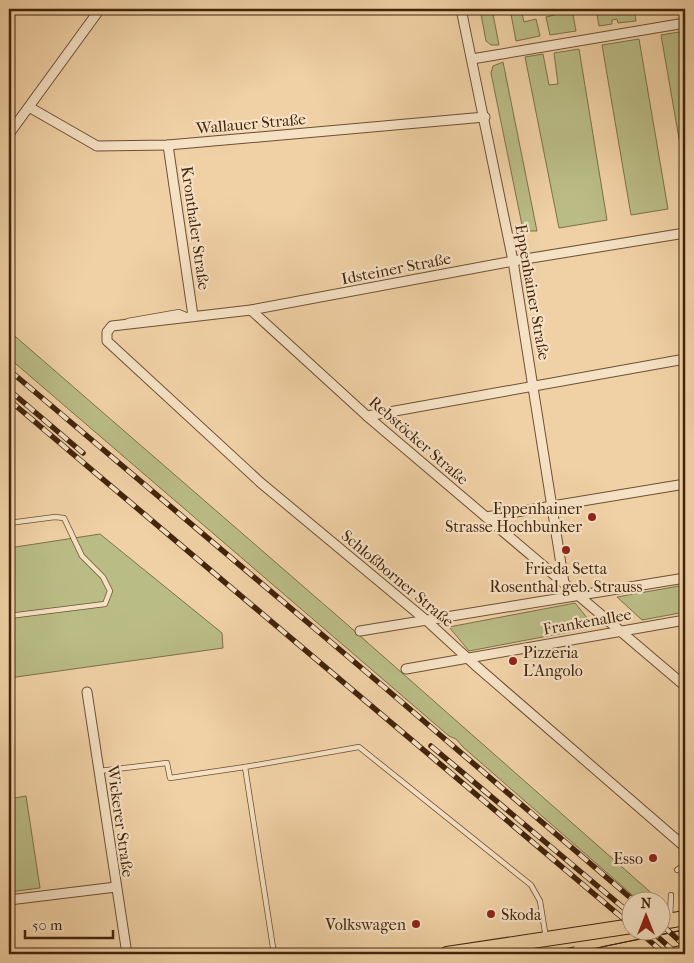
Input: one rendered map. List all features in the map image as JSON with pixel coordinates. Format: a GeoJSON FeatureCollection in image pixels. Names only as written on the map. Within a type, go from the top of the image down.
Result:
{"type":"FeatureCollection","features":[{"type":"Feature","properties":{"kind":"main road"},"geometry":{"type":"LineString","coordinates":[[672,920],[685,918]]}},
{"type":"Feature","properties":{"kind":"main road"},"geometry":{"type":"LineString","coordinates":[[447,954],[477,952],[622,928]]}},
{"type":"Feature","properties":{"kind":"main road"},"geometry":{"type":"LineString","coordinates":[[604,954],[685,937]]}},
{"type":"Feature","properties":{"kind":"street"},"geometry":{"type":"LineString","coordinates":[[9,134],[100,9]]}},
{"type":"Feature","properties":{"kind":"street","name":"Eppenhainer Straße"},"geometry":{"type":"LineString","coordinates":[[461,9],[485,117],[513,261],[564,583]]}},
{"type":"Feature","properties":{"kind":"street"},"geometry":{"type":"LineString","coordinates":[[472,59],[685,23]]}},
{"type":"Feature","properties":{"kind":"street","name":"Wallauer Straße"},"geometry":{"type":"LineString","coordinates":[[28,107],[97,146],[168,145],[485,117]]}},
{"type":"Feature","properties":{"kind":"street","name":"Kronthaler Straße"},"geometry":{"type":"LineString","coordinates":[[168,145],[193,316]]}},
{"type":"Feature","properties":{"kind":"street","name":"Idsteiner Straße"},"geometry":{"type":"LineString","coordinates":[[112,326],[251,310],[513,261],[685,233]]}},
{"type":"Feature","properties":{"kind":"street","name":"Rebstöcker Straße"},"geometry":{"type":"LineString","coordinates":[[251,310],[367,416],[685,686]]}},
{"type":"Feature","properties":{"kind":"street","name":"Schloßborner Straße"},"geometry":{"type":"LineString","coordinates":[[112,326],[107,332],[107,341],[261,484],[427,620],[467,658],[685,847]]}},
{"type":"Feature","properties":{"kind":"street"},"geometry":{"type":"LineString","coordinates":[[367,416],[685,360]]}},
{"type":"Feature","properties":{"kind":"street"},"geometry":{"type":"LineString","coordinates":[[486,517],[685,484]]}},
{"type":"Feature","properties":{"kind":"street","name":"Frankenallee"},"geometry":{"type":"LineString","coordinates":[[360,631],[685,578]]}},
{"type":"Feature","properties":{"kind":"street","name":"Frankenallee"},"geometry":{"type":"LineString","coordinates":[[406,669],[685,620]]}},
{"type":"Feature","properties":{"kind":"street","name":"Wickerer Straße"},"geometry":{"type":"LineString","coordinates":[[87,692],[127,954]]}},
{"type":"Feature","properties":{"kind":"street"},"geometry":{"type":"LineString","coordinates":[[9,900],[116,887]]}},
{"type":"Feature","properties":{"kind":"lane"},"geometry":{"type":"LineString","coordinates":[[9,524],[55,517],[64,518],[82,556],[103,577],[110,591],[106,604],[9,616]]}},
{"type":"Feature","properties":{"kind":"lane"},"geometry":{"type":"LineString","coordinates":[[99,771],[167,763],[170,778],[245,768],[362,748],[531,885],[540,901],[546,939]]}},
{"type":"Feature","properties":{"kind":"lane"},"geometry":{"type":"LineString","coordinates":[[245,768],[274,954]]}},
{"type":"Feature","properties":{"kind":"lane"},"geometry":{"type":"LineString","coordinates":[[677,870],[685,864]]}},
{"type":"Feature","properties":{"kind":"green space"},"geometry":{"type":"Polygon","coordinates":[[[480,9],[492,9],[499,45],[491,45],[486,41],[480,9]]]}},
{"type":"Feature","properties":{"kind":"green space"},"geometry":{"type":"Polygon","coordinates":[[[510,9],[521,9],[524,22],[536,19],[540,36],[516,41],[510,9]]]}},
{"type":"Feature","properties":{"kind":"green space"},"geometry":{"type":"Polygon","coordinates":[[[562,9],[572,9],[576,31],[550,35],[546,17],[563,13],[562,9]]]}},
{"type":"Feature","properties":{"kind":"green space"},"geometry":{"type":"Polygon","coordinates":[[[596,9],[634,9],[636,21],[618,23],[617,19],[612,20],[612,24],[599,26],[596,9]]]}},
{"type":"Feature","properties":{"kind":"green space"},"geometry":{"type":"Polygon","coordinates":[[[685,31],[685,173],[661,35],[685,31]]]}},
{"type":"Feature","properties":{"kind":"green space"},"geometry":{"type":"Polygon","coordinates":[[[639,39],[668,209],[631,215],[602,45],[639,39]]]}},
{"type":"Feature","properties":{"kind":"green space"},"geometry":{"type":"Polygon","coordinates":[[[579,49],[607,220],[559,228],[525,57],[543,54],[549,85],[558,84],[554,53],[579,49]]]}},
{"type":"Feature","properties":{"kind":"green space"},"geometry":{"type":"Polygon","coordinates":[[[503,62],[537,231],[526,231],[522,225],[491,73],[493,66],[503,62]]]}},
{"type":"Feature","properties":{"kind":"green space"},"geometry":{"type":"Polygon","coordinates":[[[9,331],[342,620],[648,890],[627,890],[456,739],[449,736],[9,358],[9,331]]]}},
{"type":"Feature","properties":{"kind":"green space"},"geometry":{"type":"Polygon","coordinates":[[[100,534],[222,633],[223,648],[9,678],[9,548],[100,534]]]}},
{"type":"Feature","properties":{"kind":"green space"},"geometry":{"type":"Polygon","coordinates":[[[685,585],[685,612],[642,620],[617,597],[685,585]]]}},
{"type":"Feature","properties":{"kind":"green space"},"geometry":{"type":"Polygon","coordinates":[[[575,603],[588,619],[590,628],[469,651],[449,627],[575,603]]]}},
{"type":"Feature","properties":{"kind":"green space"},"geometry":{"type":"Polygon","coordinates":[[[26,796],[40,888],[9,892],[9,799],[26,796]]]}},
{"type":"Feature","properties":{"kind":"tram line"},"geometry":{"type":"LineString","coordinates":[[567,954],[685,930]]}},
{"type":"Feature","properties":{"kind":"tram line"},"geometry":{"type":"LineString","coordinates":[[536,954],[574,947]]}},
{"type":"Feature","properties":{"kind":"railway"},"geometry":{"type":"LineString","coordinates":[[9,370],[622,891]]}},
{"type":"Feature","properties":{"kind":"railway"},"geometry":{"type":"LineString","coordinates":[[9,390],[83,453]]}},
{"type":"Feature","properties":{"kind":"railway"},"geometry":{"type":"LineString","coordinates":[[9,400],[622,918]]}},
{"type":"Feature","properties":{"kind":"railway"},"geometry":{"type":"LineString","coordinates":[[431,746],[622,907]]}},
{"type":"Feature","properties":{"kind":"railway"},"geometry":{"type":"LineString","coordinates":[[672,934],[685,946]]}},
{"type":"Feature","properties":{"kind":"railway"},"geometry":{"type":"LineString","coordinates":[[649,940],[665,954]]}},
{"type":"Feature","properties":{"kind":"railway"},"geometry":{"type":"LineString","coordinates":[[661,940],[677,954]]}},
{"type":"Feature","properties":{"kind":"place","name":"Eppenhainer Strasse Hochbunker"},"geometry":{"type":"Point","coordinates":[592,517]}},
{"type":"Feature","properties":{"kind":"place","name":"Frieda Setta Rosenthal geb. Strauss"},"geometry":{"type":"Point","coordinates":[566,550]}},
{"type":"Feature","properties":{"kind":"place","name":"Pizzeria L'Angolo"},"geometry":{"type":"Point","coordinates":[513,661]}},
{"type":"Feature","properties":{"kind":"place","name":"Esso"},"geometry":{"type":"Point","coordinates":[653,858]}},
{"type":"Feature","properties":{"kind":"place","name":"Skoda"},"geometry":{"type":"Point","coordinates":[491,914]}},
{"type":"Feature","properties":{"kind":"place","name":"Volkswagen"},"geometry":{"type":"Point","coordinates":[416,924]}}]}
